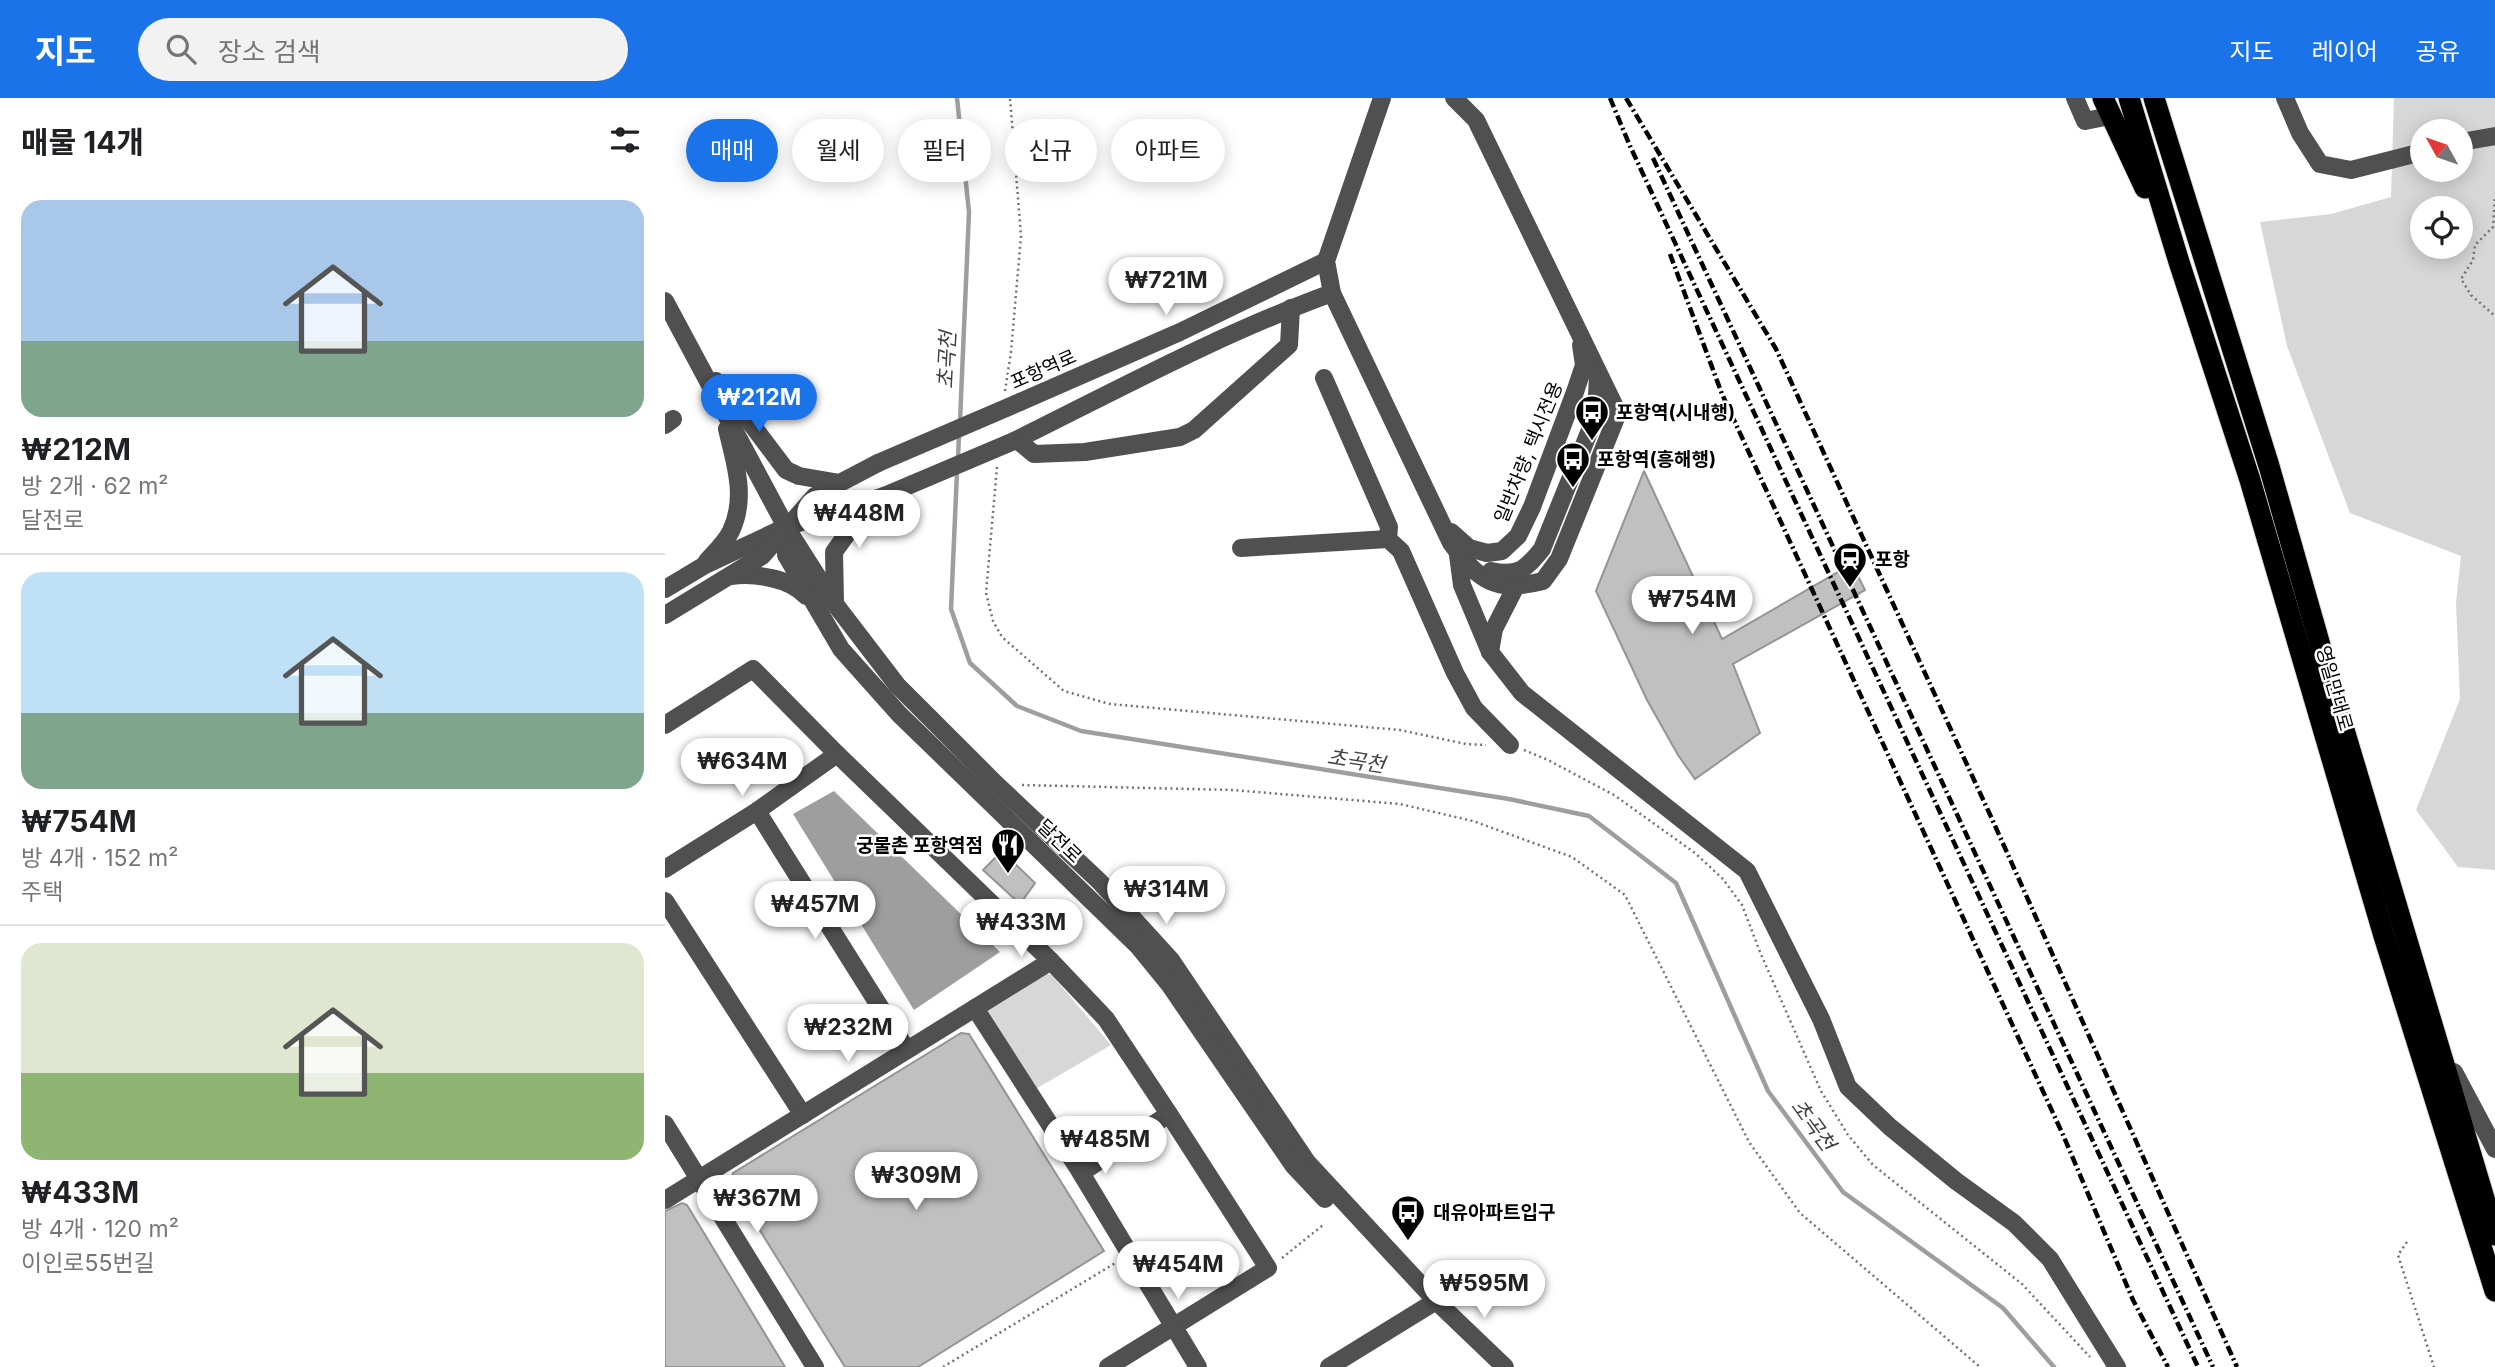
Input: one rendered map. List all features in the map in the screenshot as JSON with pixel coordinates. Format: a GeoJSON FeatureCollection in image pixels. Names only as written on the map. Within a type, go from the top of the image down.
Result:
{"type":"FeatureCollection","features":[{"type":"Feature","properties":{"kind":"highway","name":"영일만대로"},"geometry":{"type":"LineString","coordinates":[[2129,98],[2250,480],[2392,962],[2495,1291]]}},
{"type":"Feature","properties":{"kind":"highway","name":"영일만대로"},"geometry":{"type":"LineString","coordinates":[[2154,98],[2269,466],[2345,733],[2495,1235]]}},
{"type":"Feature","properties":{"kind":"highway"},"geometry":{"type":"LineString","coordinates":[[2171,98],[2180,183]]}},
{"type":"Feature","properties":{"kind":"highway"},"geometry":{"type":"LineString","coordinates":[[2104,107],[2179,262]]}},
{"type":"Feature","properties":{"kind":"street"},"geometry":{"type":"LineString","coordinates":[[1382,98],[1326,261],[1332,293],[1441,523],[1460,555],[1471,570],[1489,582],[1516,586],[1543,581],[1559,559],[1618,413],[1476,120],[1454,98]]}},
{"type":"Feature","properties":{"kind":"street"},"geometry":{"type":"LineString","coordinates":[[2075,98],[2085,121],[2104,107]]}},
{"type":"Feature","properties":{"kind":"street"},"geometry":{"type":"LineString","coordinates":[[2285,98],[2300,133],[2320,164],[2351,170],[2410,155]]}},
{"type":"Feature","properties":{"kind":"street"},"geometry":{"type":"LineString","coordinates":[[2473,140],[2495,136]]}},
{"type":"Feature","properties":{"kind":"street","name":"포항역로"},"geometry":{"type":"LineString","coordinates":[[665,615],[762,556],[815,496],[839,483],[1012,400],[1180,332],[1326,261]]}},
{"type":"Feature","properties":{"kind":"street","name":"포항역로"},"geometry":{"type":"LineString","coordinates":[[665,589],[705,565],[786,527],[884,496],[1015,440],[1191,352],[1332,293]]}},
{"type":"Feature","properties":{"kind":"street","name":"달전로"},"geometry":{"type":"LineString","coordinates":[[665,301],[786,527],[786,555],[826,607],[897,685],[996,784],[1099,881],[1171,960],[1307,1162],[1436,1301],[1505,1367]]}},
{"type":"Feature","properties":{"kind":"street"},"geometry":{"type":"LineString","coordinates":[[1015,440],[1034,454],[1085,452],[1180,437],[1194,430],[1289,345],[1291,308]]}},
{"type":"Feature","properties":{"kind":"street","name":"일반차량, 택시전용"},"geometry":{"type":"LineString","coordinates":[[1441,523],[1469,548],[1487,553],[1502,551],[1518,536],[1532,507],[1584,365],[1579,334]]}},
{"type":"Feature","properties":{"kind":"street"},"geometry":{"type":"LineString","coordinates":[[697,360],[731,397],[786,470],[799,476],[839,483]]}},
{"type":"Feature","properties":{"kind":"street"},"geometry":{"type":"LineString","coordinates":[[1460,555],[1484,570],[1508,575],[1528,567],[1542,549],[1595,415],[1598,371]]}},
{"type":"Feature","properties":{"kind":"street"},"geometry":{"type":"LineString","coordinates":[[1324,378],[1389,527],[1388,539]]}},
{"type":"Feature","properties":{"kind":"street"},"geometry":{"type":"LineString","coordinates":[[705,565],[730,533],[738,512],[740,480],[720,402]]}},
{"type":"Feature","properties":{"kind":"street"},"geometry":{"type":"LineString","coordinates":[[728,576],[762,576],[799,588],[826,607],[834,552],[852,527],[884,496]]}},
{"type":"Feature","properties":{"kind":"street"},"geometry":{"type":"LineString","coordinates":[[1241,548],[1388,539],[1401,551],[1455,673],[1474,708],[1510,745]]}},
{"type":"Feature","properties":{"kind":"street"},"geometry":{"type":"LineString","coordinates":[[1460,555],[1462,585],[1490,652],[1522,693],[1747,871],[1821,1019],[1848,1087],[1890,1127],[1956,1181],[2014,1223],[2050,1259],[2117,1367]]}},
{"type":"Feature","properties":{"kind":"street"},"geometry":{"type":"LineString","coordinates":[[1490,652],[1494,629],[1516,586]]}},
{"type":"Feature","properties":{"kind":"street","name":"달전로"},"geometry":{"type":"LineString","coordinates":[[826,607],[841,649],[899,714],[1138,946],[1169,984],[1293,1166],[1412,1290],[1436,1301]]}},
{"type":"Feature","properties":{"kind":"street"},"geometry":{"type":"LineString","coordinates":[[665,725],[753,669],[1051,961],[1106,1019],[1268,1269],[1108,1367]]}},
{"type":"Feature","properties":{"kind":"street"},"geometry":{"type":"LineString","coordinates":[[665,869],[757,811],[837,754]]}},
{"type":"Feature","properties":{"kind":"street"},"geometry":{"type":"LineString","coordinates":[[757,811],[907,1050]]}},
{"type":"Feature","properties":{"kind":"street"},"geometry":{"type":"LineString","coordinates":[[665,901],[803,1115]]}},
{"type":"Feature","properties":{"kind":"street"},"geometry":{"type":"LineString","coordinates":[[665,1200],[1051,961]]}},
{"type":"Feature","properties":{"kind":"street"},"geometry":{"type":"LineString","coordinates":[[975,1008],[1081,1173],[1198,1367]]}},
{"type":"Feature","properties":{"kind":"street"},"geometry":{"type":"LineString","coordinates":[[2433,1026],[2462,1090],[2495,1149]]}},
{"type":"Feature","properties":{"kind":"street"},"geometry":{"type":"LineString","coordinates":[[1081,1173],[1169,1114]]}},
{"type":"Feature","properties":{"kind":"street"},"geometry":{"type":"LineString","coordinates":[[665,1124],[815,1367]]}},
{"type":"Feature","properties":{"kind":"street"},"geometry":{"type":"LineString","coordinates":[[1329,1367],[1436,1301]]}},
{"type":"Feature","properties":{"kind":"path"},"geometry":{"type":"LineString","coordinates":[[1010,98],[1021,236],[1011,352],[1012,400]]}},
{"type":"Feature","properties":{"kind":"path"},"geometry":{"type":"LineString","coordinates":[[2495,199],[2493,227],[2476,245],[2473,260],[2461,279],[2471,295],[2495,316]]}},
{"type":"Feature","properties":{"kind":"path"},"geometry":{"type":"LineString","coordinates":[[997,462],[986,593],[993,621],[1002,637],[1065,691],[1110,704],[1401,730],[1466,744],[1510,745]]}},
{"type":"Feature","properties":{"kind":"path"},"geometry":{"type":"LineString","coordinates":[[996,784],[1233,790],[1400,804],[1473,821],[1572,857],[1625,895],[1749,1142],[1800,1213],[1980,1367]]}},
{"type":"Feature","properties":{"kind":"path"},"geometry":{"type":"LineString","coordinates":[[1268,1269],[1323,1225]]}},
{"type":"Feature","properties":{"kind":"path"},"geometry":{"type":"LineString","coordinates":[[2407,1242],[2398,1255],[2434,1367]]}},
{"type":"Feature","properties":{"kind":"path"},"geometry":{"type":"LineString","coordinates":[[943,1367],[1119,1261]]}},
{"type":"Feature","properties":{"kind":"shaded area"},"geometry":{"type":"Polygon","coordinates":[[[2394,98],[2495,98],[2495,870],[2458,867],[2416,810],[2460,699],[2456,602],[2461,556],[2350,513],[2287,346],[2260,222],[2331,214],[2391,197],[2394,98]]]}},
{"type":"Feature","properties":{"kind":"shaded area"},"geometry":{"type":"Polygon","coordinates":[[[834,791],[1000,952],[914,1010],[793,814],[834,791]]]}},
{"type":"Feature","properties":{"kind":"shaded area"},"geometry":{"type":"Polygon","coordinates":[[[1041,972],[1052,975],[1111,1045],[1034,1090],[987,1015],[989,1004],[1041,972]]]}},
{"type":"Feature","properties":{"kind":"building"},"geometry":{"type":"Polygon","coordinates":[[[1644,471],[1722,639],[1852,564],[1865,590],[1733,664],[1760,733],[1695,779],[1647,700],[1596,591],[1644,471]]]}},
{"type":"Feature","properties":{"kind":"building"},"geometry":{"type":"Polygon","coordinates":[[[1002,851],[1035,883],[1020,904],[983,870],[1002,851]]]}},
{"type":"Feature","properties":{"kind":"building"},"geometry":{"type":"Polygon","coordinates":[[[961,1033],[969,1034],[1104,1251],[918,1367],[845,1367],[731,1184],[733,1173],[961,1033]]]}},
{"type":"Feature","properties":{"kind":"building"},"geometry":{"type":"Polygon","coordinates":[[[682,1203],[687,1205],[785,1367],[665,1367],[665,1211],[682,1203]]]}},
{"type":"Feature","properties":{"kind":"waterway","name":"초곡천"},"geometry":{"type":"LineString","coordinates":[[957,98],[969,212],[960,421]]}},
{"type":"Feature","properties":{"kind":"waterway","name":"초곡천"},"geometry":{"type":"LineString","coordinates":[[958,459],[959,433]]}},
{"type":"Feature","properties":{"kind":"waterway","name":"초곡천"},"geometry":{"type":"LineString","coordinates":[[957,472],[951,609],[970,663],[1017,706],[1081,731],[1509,799],[1589,816],[1676,883],[1768,1091],[1843,1192],[2003,1308],[2054,1367]]}},
{"type":"Feature","properties":{"kind":"railway"},"geometry":{"type":"LineString","coordinates":[[1610,98],[2198,1367]]}},
{"type":"Feature","properties":{"kind":"railway"},"geometry":{"type":"LineString","coordinates":[[1626,98],[1776,349],[1992,819],[2237,1367]]}},
{"type":"Feature","properties":{"kind":"railway"},"geometry":{"type":"LineString","coordinates":[[1653,158],[2213,1367]]}},
{"type":"Feature","properties":{"kind":"railway"},"geometry":{"type":"LineString","coordinates":[[1670,254],[1722,394],[2064,1137],[2133,1300],[2168,1367]]}},
{"type":"Feature","properties":{"kind":"place","name":"포항역(시내행)"},"geometry":{"type":"Point","coordinates":[1592,442]}},
{"type":"Feature","properties":{"kind":"place","name":"포항역(흥해행)"},"geometry":{"type":"Point","coordinates":[1573,489]}},
{"type":"Feature","properties":{"kind":"place","name":"포항"},"geometry":{"type":"Point","coordinates":[1850,589]}},
{"type":"Feature","properties":{"kind":"place","name":"궁물촌 포항역점"},"geometry":{"type":"Point","coordinates":[1008,875]}},
{"type":"Feature","properties":{"kind":"place","name":"대유아파트입구"},"geometry":{"type":"Point","coordinates":[1408,1242]}}]}
